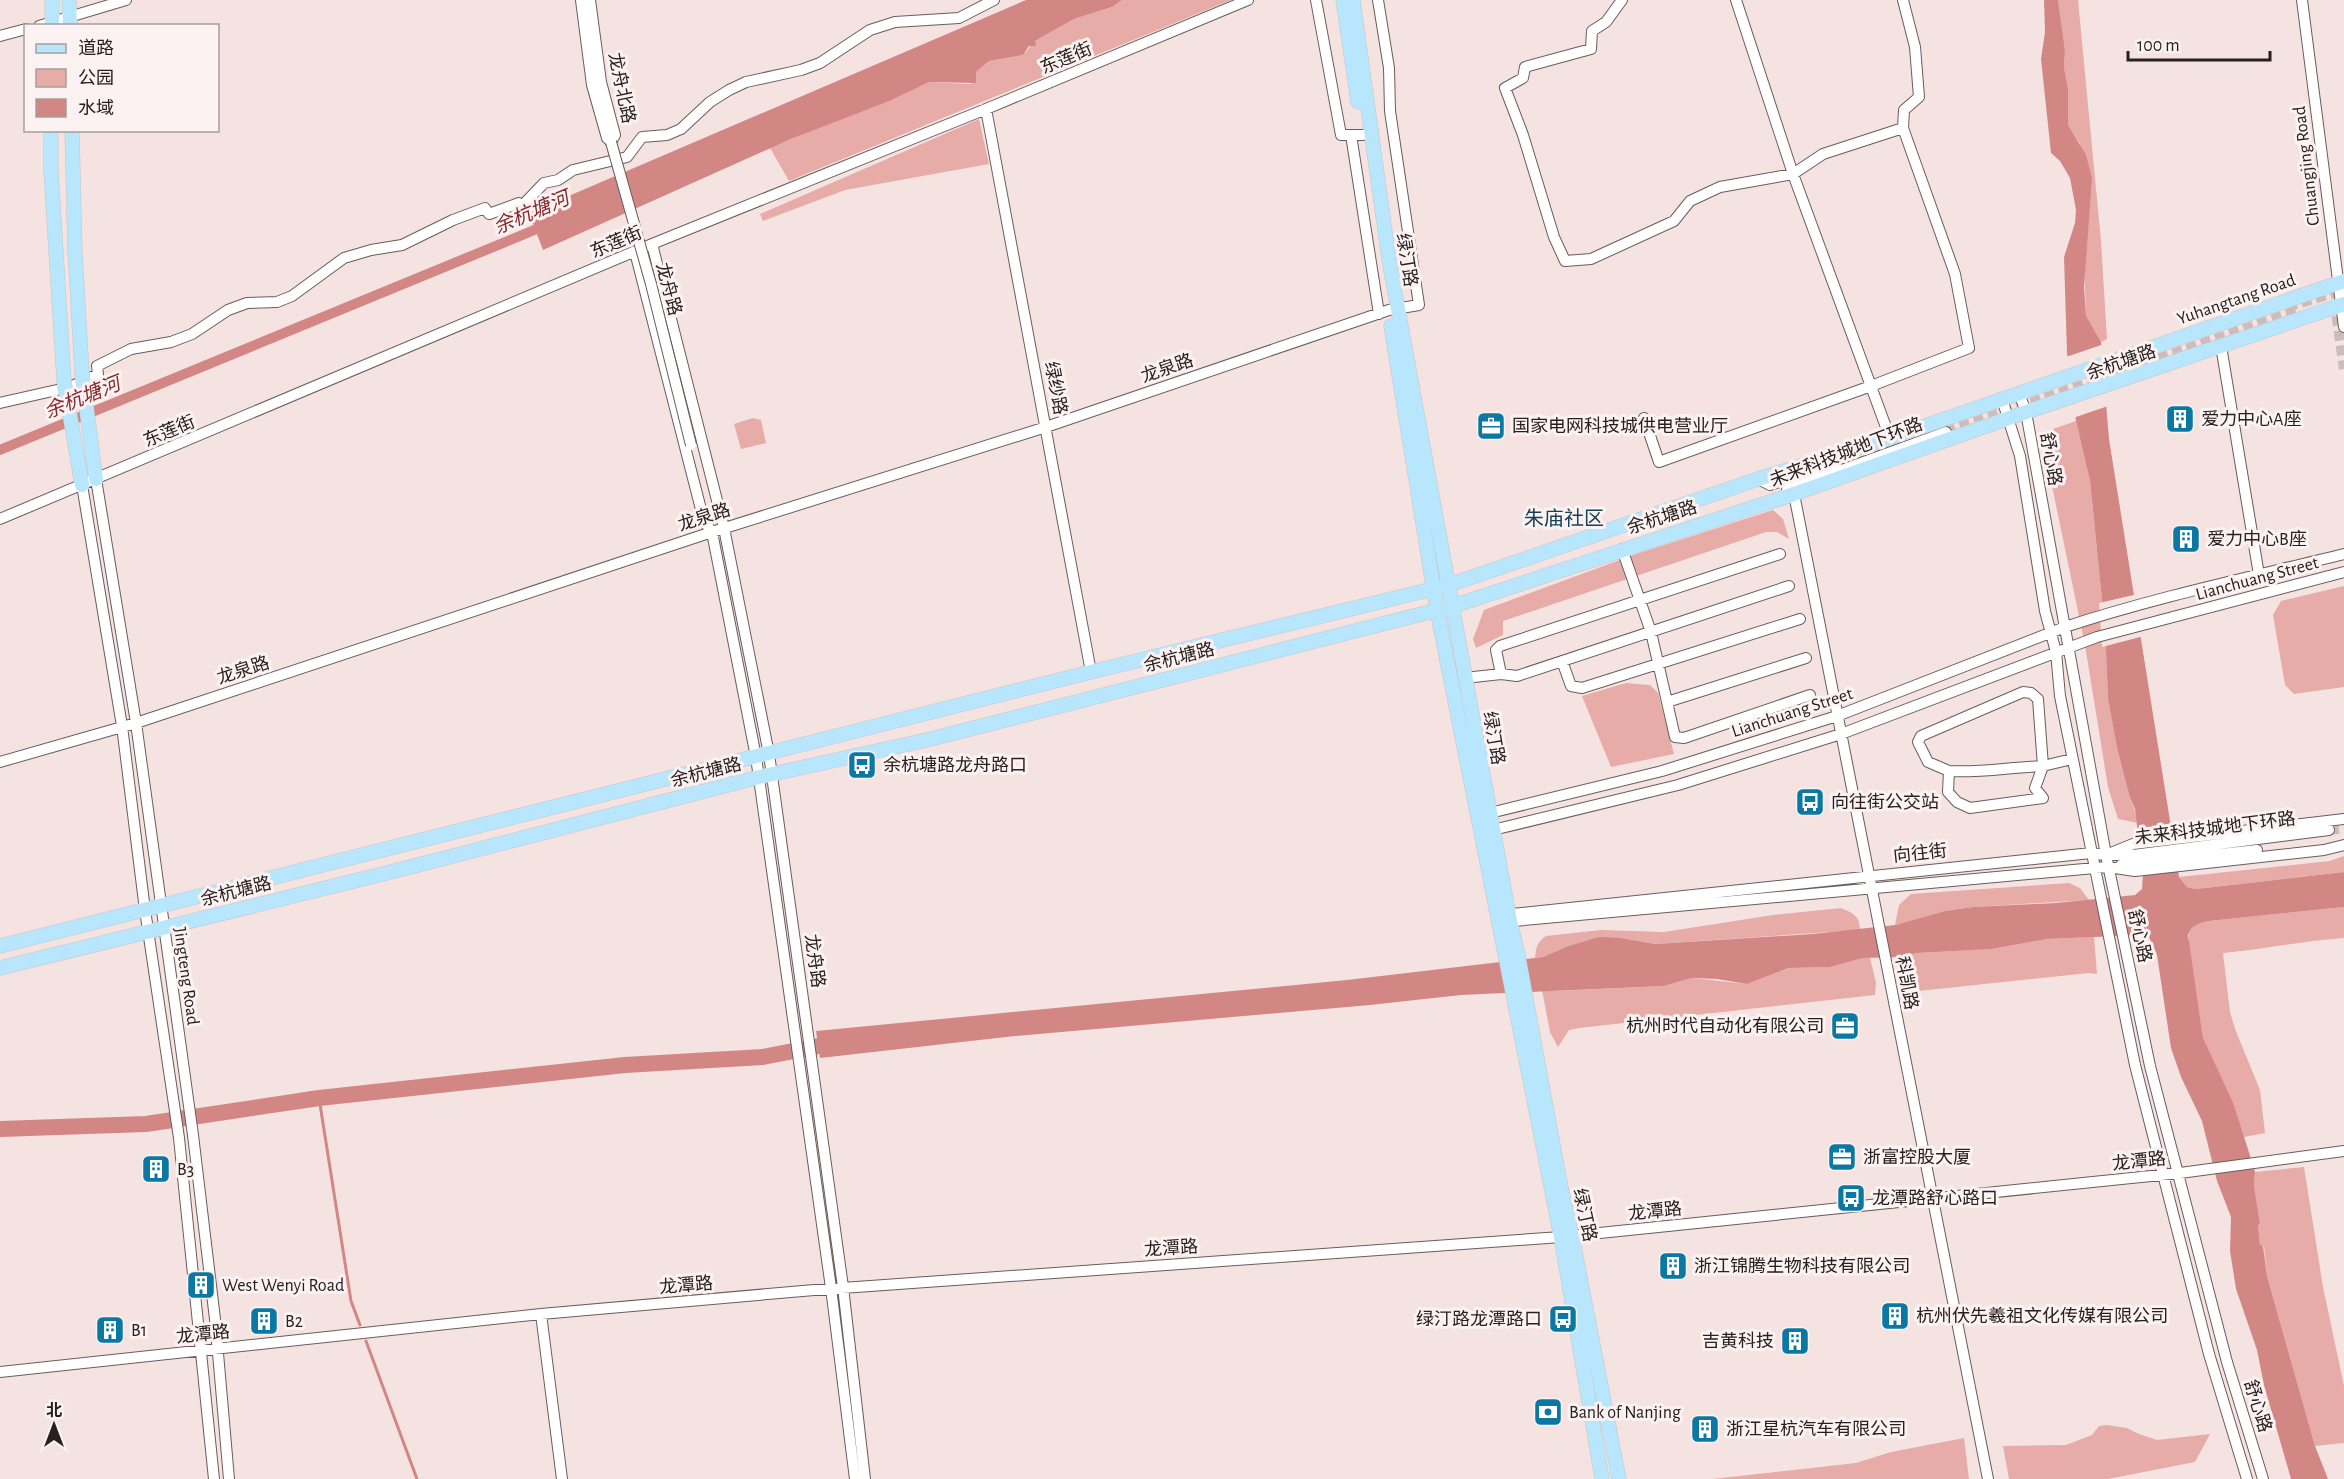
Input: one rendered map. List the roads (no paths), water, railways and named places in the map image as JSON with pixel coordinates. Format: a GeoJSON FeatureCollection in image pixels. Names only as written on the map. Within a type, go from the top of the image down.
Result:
{"type":"FeatureCollection","features":[{"type":"Feature","properties":{"kind":"main road"},"geometry":{"type":"LineString","coordinates":[[48,24],[52,0]]}},
{"type":"Feature","properties":{"kind":"main road"},"geometry":{"type":"LineString","coordinates":[[69,0],[70,21]]}},
{"type":"Feature","properties":{"kind":"main road","name":"绿汀路"},"geometry":{"type":"LineString","coordinates":[[1343,0],[1357,135],[1433,590],[1560,1188],[1602,1479]]}},
{"type":"Feature","properties":{"kind":"main road","name":"绿汀路"},"geometry":{"type":"LineString","coordinates":[[1353,0],[1388,311],[1453,606],[1493,830],[1503,918]]}},
{"type":"Feature","properties":{"kind":"main road"},"geometry":{"type":"LineString","coordinates":[[51,132],[51,171],[64,381],[81,479]]}},
{"type":"Feature","properties":{"kind":"main road"},"geometry":{"type":"LineString","coordinates":[[72,132],[75,253],[82,373],[95,473]]}},
{"type":"Feature","properties":{"kind":"main road","name":"Yuhangtang Road"},"geometry":{"type":"LineString","coordinates":[[2106,362],[2341,282]]}},
{"type":"Feature","properties":{"kind":"main road","name":"余杭塘路"},"geometry":{"type":"LineString","coordinates":[[0,968],[387,873],[765,775],[931,739],[1453,606],[1794,494],[2026,412],[2342,305]]}},
{"type":"Feature","properties":{"kind":"main road","name":"余杭塘路"},"geometry":{"type":"LineString","coordinates":[[0,946],[1091,672],[1433,590],[1758,478],[1890,438],[2106,362]]}},
{"type":"Feature","properties":{"kind":"main road","name":"绿汀路"},"geometry":{"type":"LineString","coordinates":[[1566,1237],[1619,1479]]}},
{"type":"Feature","properties":{"kind":"street"},"geometry":{"type":"LineString","coordinates":[[48,24],[70,21],[126,0]]}},
{"type":"Feature","properties":{"kind":"street","name":"龙舟北路"},"geometry":{"type":"LineString","coordinates":[[581,0],[592,85],[607,138],[611,142],[615,135],[601,82],[590,0]]}},
{"type":"Feature","properties":{"kind":"street"},"geometry":{"type":"LineString","coordinates":[[0,403],[70,387],[98,374],[97,366],[131,349],[171,342],[192,334],[228,310],[247,303],[277,302],[292,296],[345,258],[402,245],[453,219],[485,208],[489,214],[519,203],[522,206],[544,183],[558,180],[573,170],[627,157],[642,137],[667,135],[681,129],[710,102],[729,90],[746,82],[801,70],[820,63],[870,30],[907,20],[959,18],[994,0]]}},
{"type":"Feature","properties":{"kind":"street","name":"东莲街"},"geometry":{"type":"LineString","coordinates":[[0,519],[95,473],[1248,0]]}},
{"type":"Feature","properties":{"kind":"street"},"geometry":{"type":"LineString","coordinates":[[1316,0],[1341,135],[1357,135]]}},
{"type":"Feature","properties":{"kind":"street","name":"龙泉路"},"geometry":{"type":"LineString","coordinates":[[0,762],[136,723],[724,528],[1046,426],[1388,311],[1419,305],[1390,111],[1389,68],[1378,0]]}},
{"type":"Feature","properties":{"kind":"street"},"geometry":{"type":"LineString","coordinates":[[1622,0],[1606,22],[1592,31],[1591,49],[1525,67],[1523,78],[1505,88],[1523,135],[1554,237],[1565,261],[1591,259],[1674,221],[1690,201],[1720,188],[1793,174],[1823,154],[1903,128]]}},
{"type":"Feature","properties":{"kind":"street"},"geometry":{"type":"LineString","coordinates":[[1736,0],[1793,174],[1890,438]]}},
{"type":"Feature","properties":{"kind":"street"},"geometry":{"type":"LineString","coordinates":[[1644,417],[1659,462],[1871,386],[1968,348],[1955,274],[1903,128],[1904,110],[1919,97],[1916,47],[1903,0]]}},
{"type":"Feature","properties":{"kind":"street","name":"Chuangjing Road"},"geometry":{"type":"LineString","coordinates":[[2303,0],[2341,282],[2344,327]]}},
{"type":"Feature","properties":{"kind":"street"},"geometry":{"type":"LineString","coordinates":[[0,36],[24,30]]}},
{"type":"Feature","properties":{"kind":"street","name":"绿纱路"},"geometry":{"type":"LineString","coordinates":[[986,109],[1091,672]]}},
{"type":"Feature","properties":{"kind":"street","name":"龙舟路"},"geometry":{"type":"LineString","coordinates":[[611,142],[651,284],[691,445],[688,464]]}},
{"type":"Feature","properties":{"kind":"street","name":"龙舟路"},"geometry":{"type":"LineString","coordinates":[[652,244],[724,528],[763,755],[793,1021],[831,1288],[855,1479]]}},
{"type":"Feature","properties":{"kind":"street","name":"龙舟路"},"geometry":{"type":"LineString","coordinates":[[634,252],[688,464],[704,521],[712,532],[763,755]]}},
{"type":"Feature","properties":{"kind":"street"},"geometry":{"type":"LineString","coordinates":[[2221,346],[2259,575]]}},
{"type":"Feature","properties":{"kind":"street","name":"舒心路"},"geometry":{"type":"LineString","coordinates":[[2019,393],[2026,412],[2070,646],[2108,867],[2151,1066],[2227,1362],[2262,1479]]}},
{"type":"Feature","properties":{"kind":"street","name":"舒心路"},"geometry":{"type":"LineString","coordinates":[[2002,399],[2020,456],[2050,633],[2056,652],[2060,696],[2135,1065],[2210,1354],[2247,1479]]}},
{"type":"Feature","properties":{"kind":"street","name":"未来科技城地下环路"},"geometry":{"type":"LineString","coordinates":[[1758,478],[1770,485],[1945,429],[1773,495],[1758,506]]}},
{"type":"Feature","properties":{"kind":"street"},"geometry":{"type":"LineString","coordinates":[[691,445],[703,452]]}},
{"type":"Feature","properties":{"kind":"street","name":"Jingteng Road"},"geometry":{"type":"LineString","coordinates":[[95,473],[136,723],[193,1135],[218,1348],[229,1479]]}},
{"type":"Feature","properties":{"kind":"street","name":"Jingteng Road"},"geometry":{"type":"LineString","coordinates":[[81,479],[122,726],[145,910],[179,1138],[214,1479]]}},
{"type":"Feature","properties":{"kind":"street","name":"科凯路"},"geometry":{"type":"LineString","coordinates":[[1794,494],[1988,1479]]}},
{"type":"Feature","properties":{"kind":"street"},"geometry":{"type":"LineString","coordinates":[[1622,549],[1651,632],[1676,736],[1684,738],[1810,695]]}},
{"type":"Feature","properties":{"kind":"street"},"geometry":{"type":"LineString","coordinates":[[1501,674],[1496,650],[1500,646],[1780,554]]}},
{"type":"Feature","properties":{"kind":"street","name":"Lianchuang Street"},"geometry":{"type":"LineString","coordinates":[[1490,813],[1662,771],[1837,716],[2065,627],[2142,603],[2344,554]]}},
{"type":"Feature","properties":{"kind":"street","name":"Lianchuang Street"},"geometry":{"type":"LineString","coordinates":[[1493,830],[1678,785],[1841,734],[2097,637],[2344,572]]}},
{"type":"Feature","properties":{"kind":"street"},"geometry":{"type":"LineString","coordinates":[[1465,678],[1501,674],[1517,676],[1789,586]]}},
{"type":"Feature","properties":{"kind":"street"},"geometry":{"type":"LineString","coordinates":[[1562,662],[1571,686],[1582,688],[1800,620]]}},
{"type":"Feature","properties":{"kind":"street"},"geometry":{"type":"LineString","coordinates":[[1666,702],[1806,658]]}},
{"type":"Feature","properties":{"kind":"street"},"geometry":{"type":"LineString","coordinates":[[1949,771],[1947,792],[1957,802],[1970,808],[2043,798],[2035,788],[2043,766],[2038,699],[2031,693],[2023,692],[1921,736],[1918,742],[1928,762],[1949,771],[1971,772],[2043,766],[2072,759]]}},
{"type":"Feature","properties":{"kind":"street","name":"龙舟路"},"geometry":{"type":"LineString","coordinates":[[765,775],[807,1020],[843,1287],[865,1479]]}},
{"type":"Feature","properties":{"kind":"street"},"geometry":{"type":"LineString","coordinates":[[2134,859],[2178,838],[2344,819]]}},
{"type":"Feature","properties":{"kind":"street","name":"未来科技城地下环路"},"geometry":{"type":"LineString","coordinates":[[2106,855],[2134,859],[2182,859],[2329,830]]}},
{"type":"Feature","properties":{"kind":"street"},"geometry":{"type":"LineString","coordinates":[[2182,859],[2344,839]]}},
{"type":"Feature","properties":{"kind":"street"},"geometry":{"type":"LineString","coordinates":[[2134,859],[2182,859],[2324,850],[2344,845]]}},
{"type":"Feature","properties":{"kind":"street","name":"向往街"},"geometry":{"type":"LineString","coordinates":[[1503,918],[1869,875],[2091,853],[2106,855]]}},
{"type":"Feature","properties":{"kind":"street","name":"向往街"},"geometry":{"type":"LineString","coordinates":[[1503,918],[2108,867],[2134,859]]}},
{"type":"Feature","properties":{"kind":"street","name":"龙潭路"},"geometry":{"type":"LineString","coordinates":[[0,1372],[541,1314],[831,1288],[1566,1237],[2180,1173],[2344,1150]]}},
{"type":"Feature","properties":{"kind":"street"},"geometry":{"type":"LineString","coordinates":[[541,1314],[562,1479]]}},
{"type":"Feature","properties":{"kind":"water"},"geometry":{"type":"Polygon","coordinates":[[[1026,0],[1122,0],[1112,7],[1074,19],[1035,41],[1036,46],[1029,46],[1023,55],[989,61],[976,72],[976,83],[929,82],[889,101],[791,139],[543,250],[529,213],[1026,0]]]}},
{"type":"Feature","properties":{"kind":"water"},"geometry":{"type":"Polygon","coordinates":[[[2044,0],[2058,0],[2065,50],[2068,125],[2086,155],[2092,178],[2084,287],[2086,316],[2101,342],[2109,439],[2179,877],[2187,887],[2196,889],[2344,872],[2344,907],[2209,921],[2194,926],[2188,935],[2203,1038],[2233,1102],[2255,1172],[2254,1185],[2260,1224],[2258,1225],[2260,1245],[2263,1246],[2267,1276],[2315,1446],[2328,1479],[2291,1479],[2264,1385],[2257,1350],[2236,1289],[2230,1251],[2231,1217],[2217,1181],[2202,1121],[2181,1077],[2171,1048],[2157,955],[2149,937],[2142,935],[2047,939],[1992,949],[1863,958],[1830,967],[1789,968],[1747,984],[1692,978],[1664,986],[1461,995],[1015,1036],[820,1058],[816,1031],[1347,980],[1543,957],[1599,937],[1655,944],[1813,934],[1895,925],[1945,911],[1973,907],[2056,903],[2135,895],[2142,889],[2143,874],[2135,809],[2117,748],[2108,699],[2105,629],[2090,481],[2076,421],[2067,353],[2064,257],[2075,223],[2076,210],[2070,178],[2060,161],[2051,153],[2041,59],[2045,32],[2044,0]]]}},
{"type":"Feature","properties":{"kind":"waterway","name":"余杭塘河"},"geometry":{"type":"LineString","coordinates":[[0,450],[549,224]]}},
{"type":"Feature","properties":{"kind":"waterway"},"geometry":{"type":"LineString","coordinates":[[0,1129],[146,1124],[319,1098],[625,1065],[763,1057],[840,1042]]}},
{"type":"Feature","properties":{"kind":"waterway"},"geometry":{"type":"LineString","coordinates":[[319,1098],[351,1301],[360,1325]]}},
{"type":"Feature","properties":{"kind":"waterway"},"geometry":{"type":"LineString","coordinates":[[366,1341],[417,1479]]}},
{"type":"Feature","properties":{"kind":"tunnel"},"geometry":{"type":"LineString","coordinates":[[2287,307],[2344,290]]}},
{"type":"Feature","properties":{"kind":"tunnel"},"geometry":{"type":"LineString","coordinates":[[2343,303],[2336,313],[2344,369]]}},
{"type":"Feature","properties":{"kind":"tunnel"},"geometry":{"type":"LineString","coordinates":[[1946,432],[2299,310]]}},
{"type":"Feature","properties":{"kind":"tunnel"},"geometry":{"type":"LineString","coordinates":[[2329,830],[2344,828]]}},
{"type":"Feature","properties":{"kind":"place","name":"爱力中心A座"},"geometry":{"type":"Point","coordinates":[2180,419]}},
{"type":"Feature","properties":{"kind":"place","name":"国家电网科技城供电营业厅"},"geometry":{"type":"Point","coordinates":[1491,426]}},
{"type":"Feature","properties":{"kind":"place","name":"爱力中心B座"},"geometry":{"type":"Point","coordinates":[2186,539]}},
{"type":"Feature","properties":{"kind":"place","name":"余杭塘路龙舟路口"},"geometry":{"type":"Point","coordinates":[862,765]}},
{"type":"Feature","properties":{"kind":"place","name":"向往街公交站"},"geometry":{"type":"Point","coordinates":[1810,802]}},
{"type":"Feature","properties":{"kind":"place","name":"杭州时代自动化有限公司"},"geometry":{"type":"Point","coordinates":[1845,1026]}},
{"type":"Feature","properties":{"kind":"place","name":"浙富控股大厦"},"geometry":{"type":"Point","coordinates":[1842,1157]}},
{"type":"Feature","properties":{"kind":"place","name":"B3"},"geometry":{"type":"Point","coordinates":[156,1169]}},
{"type":"Feature","properties":{"kind":"place","name":"龙潭路舒心路口"},"geometry":{"type":"Point","coordinates":[1851,1198]}},
{"type":"Feature","properties":{"kind":"place","name":"浙江锦腾生物科技有限公司"},"geometry":{"type":"Point","coordinates":[1673,1266]}},
{"type":"Feature","properties":{"kind":"place","name":"West Wenyi Road"},"geometry":{"type":"Point","coordinates":[201,1285]}},
{"type":"Feature","properties":{"kind":"place","name":"杭州伏先羲祖文化传媒有限公司"},"geometry":{"type":"Point","coordinates":[1895,1316]}},
{"type":"Feature","properties":{"kind":"place","name":"绿汀路龙潭路口"},"geometry":{"type":"Point","coordinates":[1563,1319]}},
{"type":"Feature","properties":{"kind":"place","name":"B2"},"geometry":{"type":"Point","coordinates":[264,1321]}},
{"type":"Feature","properties":{"kind":"place","name":"B1"},"geometry":{"type":"Point","coordinates":[110,1330]}},
{"type":"Feature","properties":{"kind":"place","name":"吉黄科技"},"geometry":{"type":"Point","coordinates":[1795,1341]}},
{"type":"Feature","properties":{"kind":"place","name":"Bank of Nanjing"},"geometry":{"type":"Point","coordinates":[1548,1412]}},
{"type":"Feature","properties":{"kind":"place","name":"浙江星杭汽车有限公司"},"geometry":{"type":"Point","coordinates":[1705,1429]}},
{"type":"Feature","properties":{"kind":"district","name":"朱庙社区"},"geometry":{"type":"Point","coordinates":[1564,518]}}]}
